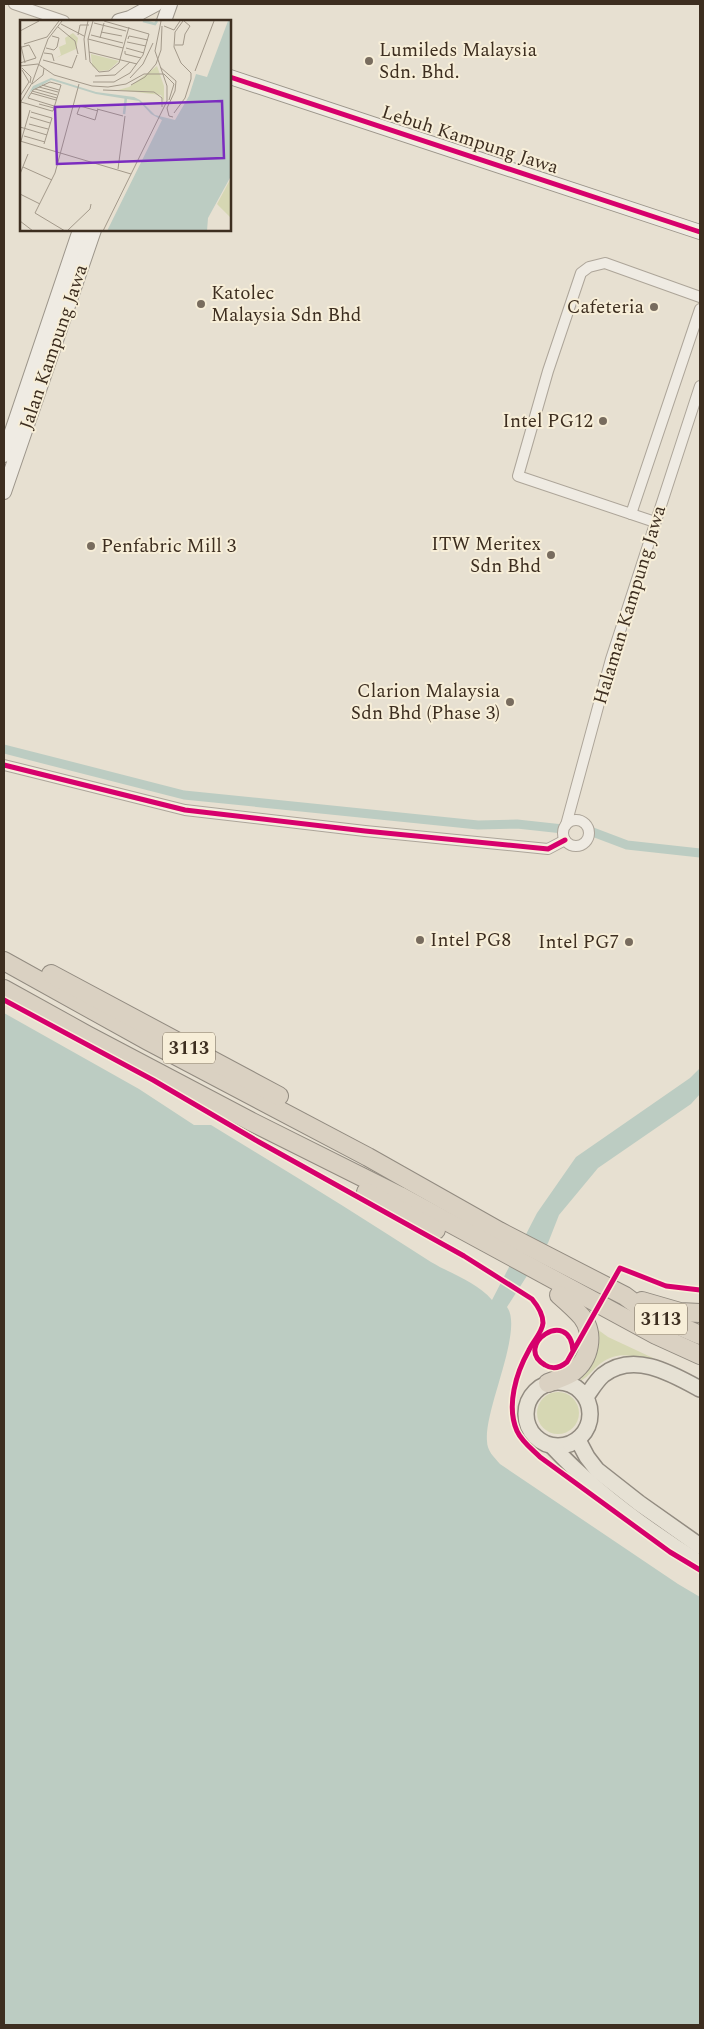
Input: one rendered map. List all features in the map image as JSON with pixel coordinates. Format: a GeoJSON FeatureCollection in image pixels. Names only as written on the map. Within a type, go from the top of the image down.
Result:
{"type":"FeatureCollection","features":[{"type":"Feature","properties":{"kind":"highway","name":"3113"},"geometry":{"type":"LineString","coordinates":[[4,949],[316,1117],[368,1157]]}},
{"type":"Feature","properties":{"kind":"highway","name":"3113"},"geometry":{"type":"LineString","coordinates":[[4,962],[148,1041],[491,1252],[541,1279],[700,1355]]}},
{"type":"Feature","properties":{"kind":"highway","name":"3113"},"geometry":{"type":"LineString","coordinates":[[4,974],[223,1086],[368,1157],[500,1231],[625,1296],[661,1320],[700,1335]]}},
{"type":"Feature","properties":{"kind":"highway","name":"3113"},"geometry":{"type":"LineString","coordinates":[[4,989],[252,1122],[400,1196]]}},
{"type":"Feature","properties":{"kind":"highway"},"geometry":{"type":"LineString","coordinates":[[252,1122],[269,1139],[491,1252]]}},
{"type":"Feature","properties":{"kind":"highway"},"geometry":{"type":"LineString","coordinates":[[541,1279],[582,1317],[588,1327],[589,1347],[581,1365],[574,1372],[548,1383]]}},
{"type":"Feature","properties":{"kind":"highway"},"geometry":{"type":"LineString","coordinates":[[559,1295],[638,1339],[700,1366]]}},
{"type":"Feature","properties":{"kind":"highway"},"geometry":{"type":"LineString","coordinates":[[625,1296],[680,1312],[700,1313]]}},
{"type":"Feature","properties":{"kind":"main road"},"geometry":{"type":"LineString","coordinates":[[586,1397],[602,1376],[623,1365],[636,1363],[658,1369],[700,1389]]}},
{"type":"Feature","properties":{"kind":"main road"},"geometry":{"type":"LineString","coordinates":[[552,1446],[570,1444],[578,1440],[589,1424],[591,1415],[586,1397],[579,1388],[570,1383],[559,1381],[540,1386],[529,1399],[526,1416],[531,1432],[537,1438],[552,1446],[623,1509],[667,1542],[700,1563]]}},
{"type":"Feature","properties":{"kind":"main road"},"geometry":{"type":"LineString","coordinates":[[578,1440],[597,1470],[639,1503],[700,1546]]}},
{"type":"Feature","properties":{"kind":"street"},"geometry":{"type":"LineString","coordinates":[[14,4],[61,20]]}},
{"type":"Feature","properties":{"kind":"street"},"geometry":{"type":"LineString","coordinates":[[123,20],[163,4]]}},
{"type":"Feature","properties":{"kind":"street"},"geometry":{"type":"LineString","coordinates":[[152,20],[163,4]]}},
{"type":"Feature","properties":{"kind":"street"},"geometry":{"type":"LineString","coordinates":[[163,4],[164,20]]}},
{"type":"Feature","properties":{"kind":"street"},"geometry":{"type":"LineString","coordinates":[[163,4],[170,20]]}},
{"type":"Feature","properties":{"kind":"street","name":"Lebuh Kampung Jawa"},"geometry":{"type":"LineString","coordinates":[[231,78],[700,232]]}},
{"type":"Feature","properties":{"kind":"street","name":"Jalan Kampung Jawa"},"geometry":{"type":"LineString","coordinates":[[4,455],[80,231]]}},
{"type":"Feature","properties":{"kind":"street","name":"Jalan Kampung Jawa"},"geometry":{"type":"LineString","coordinates":[[4,492],[94,231]]}},
{"type":"Feature","properties":{"kind":"street"},"geometry":{"type":"LineString","coordinates":[[655,522],[518,476],[562,324],[581,273],[589,267],[606,263],[700,297]]}},
{"type":"Feature","properties":{"kind":"street"},"geometry":{"type":"LineString","coordinates":[[631,514],[700,309]]}},
{"type":"Feature","properties":{"kind":"street","name":"Halaman Kampung Jawa"},"geometry":{"type":"LineString","coordinates":[[566,825],[611,659],[700,386]]}},
{"type":"Feature","properties":{"kind":"street"},"geometry":{"type":"LineString","coordinates":[[4,765],[185,810],[365,831],[548,849],[565,840]]}},
{"type":"Feature","properties":{"kind":"street"},"geometry":{"type":"LineString","coordinates":[[580,821],[588,828],[586,842],[579,846],[571,845],[565,840],[563,835],[566,825],[571,822],[580,821]]}},
{"type":"Feature","properties":{"kind":"green space"},"geometry":{"type":"Polygon","coordinates":[[[590,1324],[608,1337],[653,1358],[624,1355],[611,1358],[601,1363],[580,1381],[586,1370],[590,1324]]]}},
{"type":"Feature","properties":{"kind":"green space"},"geometry":{"type":"Polygon","coordinates":[[[562,1392],[570,1395],[576,1401],[579,1413],[576,1425],[570,1431],[554,1434],[546,1431],[540,1425],[537,1409],[540,1401],[546,1395],[562,1392]]]}},
{"type":"Feature","properties":{"kind":"shaded area"},"geometry":{"type":"Polygon","coordinates":[[[4,1013],[139,1089],[194,1125],[211,1125],[431,1262],[471,1283],[492,1300],[537,1213],[576,1157],[690,1078],[700,1068],[700,1094],[691,1104],[598,1168],[559,1215],[548,1243],[507,1307],[511,1318],[511,1333],[491,1410],[487,1445],[500,1464],[700,1597],[700,2025],[4,2025],[4,1013]]]}},
{"type":"Feature","properties":{"kind":"waterway"},"geometry":{"type":"LineString","coordinates":[[4,749],[184,795],[478,825],[517,824],[563,829]]}},
{"type":"Feature","properties":{"kind":"waterway"},"geometry":{"type":"LineString","coordinates":[[590,831],[627,845],[700,853]]}},
{"type":"Feature","properties":{"kind":"cycle path"},"geometry":{"type":"LineString","coordinates":[[231,77],[700,232]]}},
{"type":"Feature","properties":{"kind":"cycle path"},"geometry":{"type":"LineString","coordinates":[[4,765],[185,810],[365,831],[548,849],[565,840]]}},
{"type":"Feature","properties":{"kind":"cycle path"},"geometry":{"type":"LineString","coordinates":[[4,1000],[153,1080],[259,1142],[464,1256],[532,1299],[541,1313],[543,1323],[524,1359],[514,1390],[512,1411],[519,1435],[540,1457],[670,1552],[700,1570]]}},
{"type":"Feature","properties":{"kind":"cycle path"},"geometry":{"type":"LineString","coordinates":[[573,1351],[570,1338],[563,1332],[554,1331],[546,1334],[539,1340],[535,1348],[537,1357],[548,1367],[557,1367],[567,1362],[620,1268],[666,1286],[700,1290]]}},
{"type":"Feature","properties":{"kind":"place","name":"Lumileds Malaysia Sdn. Bhd."},"geometry":{"type":"Point","coordinates":[369,61]}},
{"type":"Feature","properties":{"kind":"place","name":"Katolec Malaysia Sdn Bhd"},"geometry":{"type":"Point","coordinates":[201,304]}},
{"type":"Feature","properties":{"kind":"place","name":"Cafeteria"},"geometry":{"type":"Point","coordinates":[654,307]}},
{"type":"Feature","properties":{"kind":"place","name":"Intel PG12"},"geometry":{"type":"Point","coordinates":[603,421]}},
{"type":"Feature","properties":{"kind":"place","name":"Penfabric Mill 3"},"geometry":{"type":"Point","coordinates":[91,546]}},
{"type":"Feature","properties":{"kind":"place","name":"ITW Meritex Sdn Bhd"},"geometry":{"type":"Point","coordinates":[551,555]}},
{"type":"Feature","properties":{"kind":"place","name":"Clarion Malaysia Sdn Bhd (Phase 3)"},"geometry":{"type":"Point","coordinates":[510,702]}},
{"type":"Feature","properties":{"kind":"place","name":"Intel PG8"},"geometry":{"type":"Point","coordinates":[420,940]}},
{"type":"Feature","properties":{"kind":"place","name":"Intel PG7"},"geometry":{"type":"Point","coordinates":[629,942]}}]}
